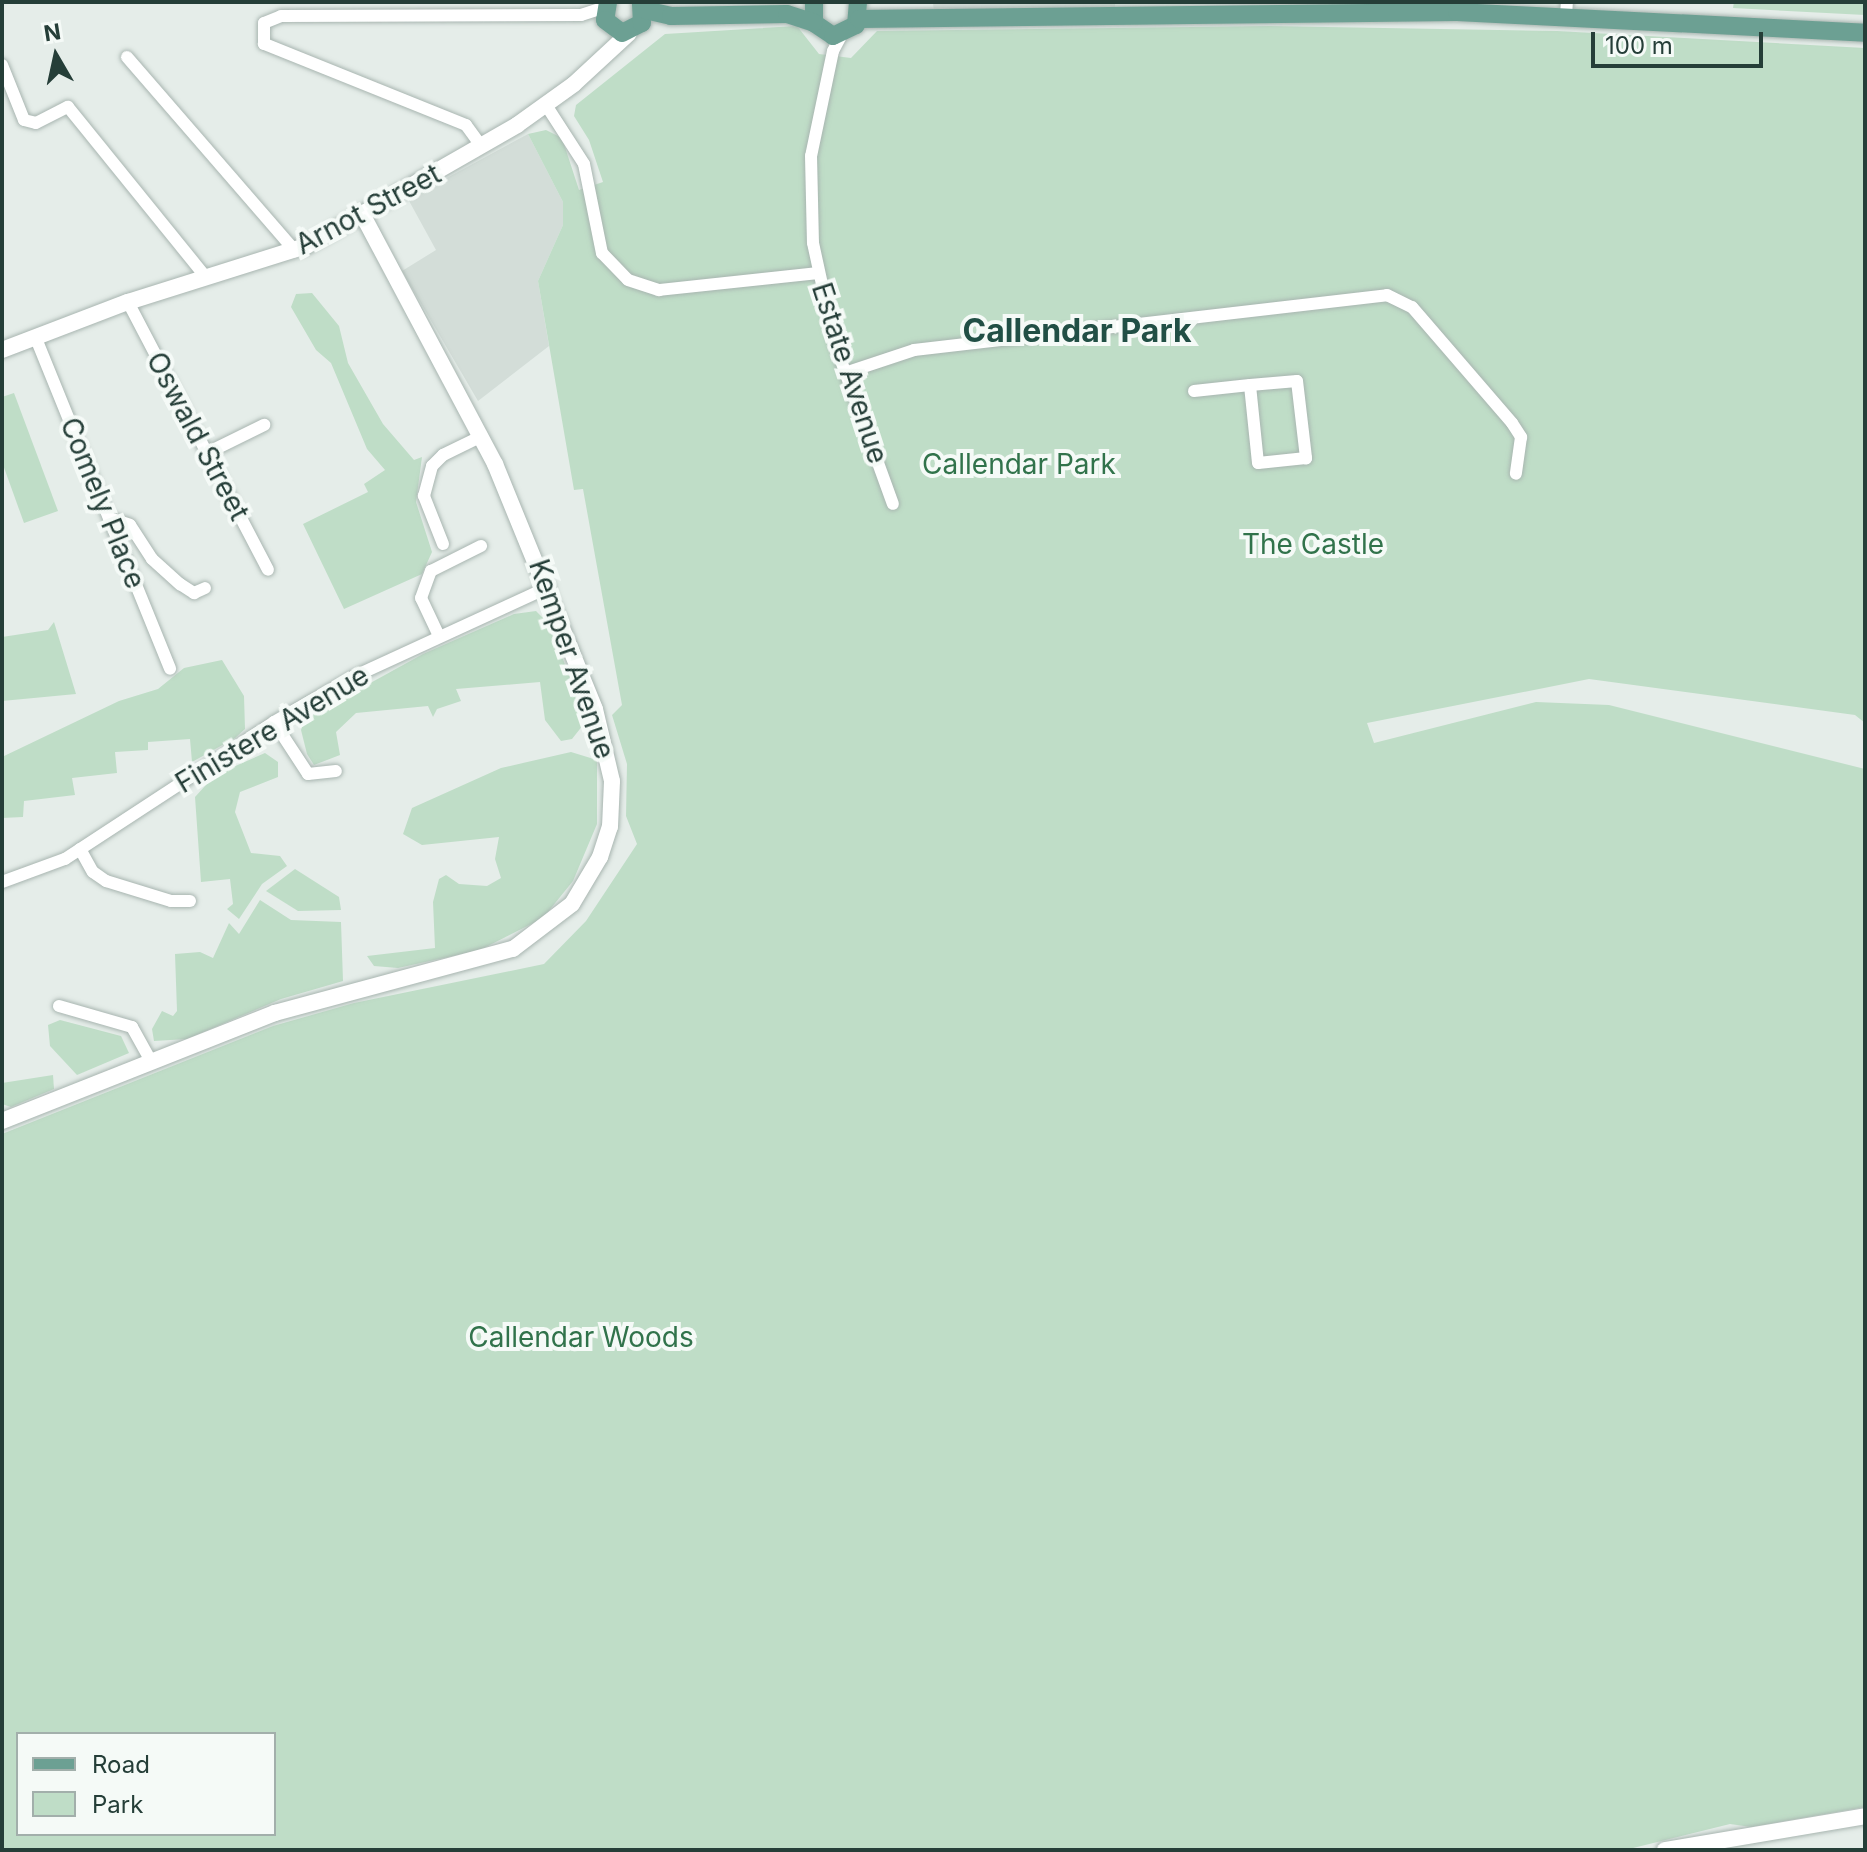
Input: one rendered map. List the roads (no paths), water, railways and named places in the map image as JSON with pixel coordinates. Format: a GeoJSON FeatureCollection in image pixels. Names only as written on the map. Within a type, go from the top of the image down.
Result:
{"type":"FeatureCollection","features":[{"type":"Feature","properties":{"kind":"main road"},"geometry":{"type":"LineString","coordinates":[[623,20],[787,14],[811,2],[828,36]]}},
{"type":"Feature","properties":{"kind":"main road"},"geometry":{"type":"LineString","coordinates":[[828,36],[859,9],[886,16],[1115,8],[1567,8],[1865,33]]}},
{"type":"Feature","properties":{"kind":"main road"},"geometry":{"type":"LineString","coordinates":[[787,14],[828,36]]}},
{"type":"Feature","properties":{"kind":"street"},"geometry":{"type":"LineString","coordinates":[[581,15],[623,20]]}},
{"type":"Feature","properties":{"kind":"street"},"geometry":{"type":"LineString","coordinates":[[482,147],[466,125],[264,44],[261,29],[275,16],[581,15],[623,20]]}},
{"type":"Feature","properties":{"kind":"street","name":"Arnot Street"},"geometry":{"type":"LineString","coordinates":[[2,350],[128,302],[295,251],[482,147],[546,105],[623,20]]}},
{"type":"Feature","properties":{"kind":"street","name":"Estate Avenue"},"geometry":{"type":"LineString","coordinates":[[828,36],[810,168],[817,273],[845,373],[893,504]]}},
{"type":"Feature","properties":{"kind":"street"},"geometry":{"type":"LineString","coordinates":[[127,57],[295,251]]}},
{"type":"Feature","properties":{"kind":"street"},"geometry":{"type":"LineString","coordinates":[[2,65],[6,84],[24,120],[32,123],[68,107],[205,276]]}},
{"type":"Feature","properties":{"kind":"street"},"geometry":{"type":"LineString","coordinates":[[546,105],[584,164],[602,253],[628,280],[659,290],[817,273]]}},
{"type":"Feature","properties":{"kind":"street","name":"Kemper Avenue"},"geometry":{"type":"LineString","coordinates":[[2,1121],[275,1013],[513,949],[572,904],[606,842],[612,781],[600,724],[549,587],[482,436],[362,214]]}},
{"type":"Feature","properties":{"kind":"street"},"geometry":{"type":"LineString","coordinates":[[845,373],[914,350],[1387,295],[1412,307],[1512,423],[1521,437],[1516,474]]}},
{"type":"Feature","properties":{"kind":"street","name":"Oswald Street"},"geometry":{"type":"LineString","coordinates":[[128,302],[268,570]]}},
{"type":"Feature","properties":{"kind":"street","name":"Comely Place"},"geometry":{"type":"LineString","coordinates":[[35,336],[170,669]]}},
{"type":"Feature","properties":{"kind":"street"},"geometry":{"type":"LineString","coordinates":[[1194,391],[1250,385],[1297,381],[1306,458],[1258,463],[1250,385]]}},
{"type":"Feature","properties":{"kind":"street"},"geometry":{"type":"LineString","coordinates":[[207,453],[264,425]]}},
{"type":"Feature","properties":{"kind":"street"},"geometry":{"type":"LineString","coordinates":[[443,544],[424,496],[432,466],[443,455],[482,436]]}},
{"type":"Feature","properties":{"kind":"street"},"geometry":{"type":"LineString","coordinates":[[109,518],[130,525],[152,559],[180,584],[194,593],[205,588]]}},
{"type":"Feature","properties":{"kind":"street"},"geometry":{"type":"LineString","coordinates":[[439,636],[421,598],[431,571],[481,546]]}},
{"type":"Feature","properties":{"kind":"street","name":"Finistere Avenue"},"geometry":{"type":"LineString","coordinates":[[2,882],[80,849],[274,722],[439,636],[549,587]]}},
{"type":"Feature","properties":{"kind":"street"},"geometry":{"type":"LineString","coordinates":[[274,722],[308,774],[336,771]]}},
{"type":"Feature","properties":{"kind":"street"},"geometry":{"type":"LineString","coordinates":[[80,849],[93,872],[106,881],[171,901],[190,901]]}},
{"type":"Feature","properties":{"kind":"street"},"geometry":{"type":"LineString","coordinates":[[59,1006],[132,1027],[152,1063]]}},
{"type":"Feature","properties":{"kind":"street"},"geometry":{"type":"LineString","coordinates":[[132,1027],[144,1017]]}},
{"type":"Feature","properties":{"kind":"street"},"geometry":{"type":"LineString","coordinates":[[1665,1850],[1865,1816]]}},
{"type":"Feature","properties":{"kind":"district","name":"Callendar Park"},"geometry":{"type":"Point","coordinates":[1077,331]}},
{"type":"Feature","properties":{"kind":"park label","name":"The Castle"},"geometry":{"type":"Point","coordinates":[1313,544]}},
{"type":"Feature","properties":{"kind":"park label","name":"Callendar Woods"},"geometry":{"type":"Point","coordinates":[581,1337]}}]}
